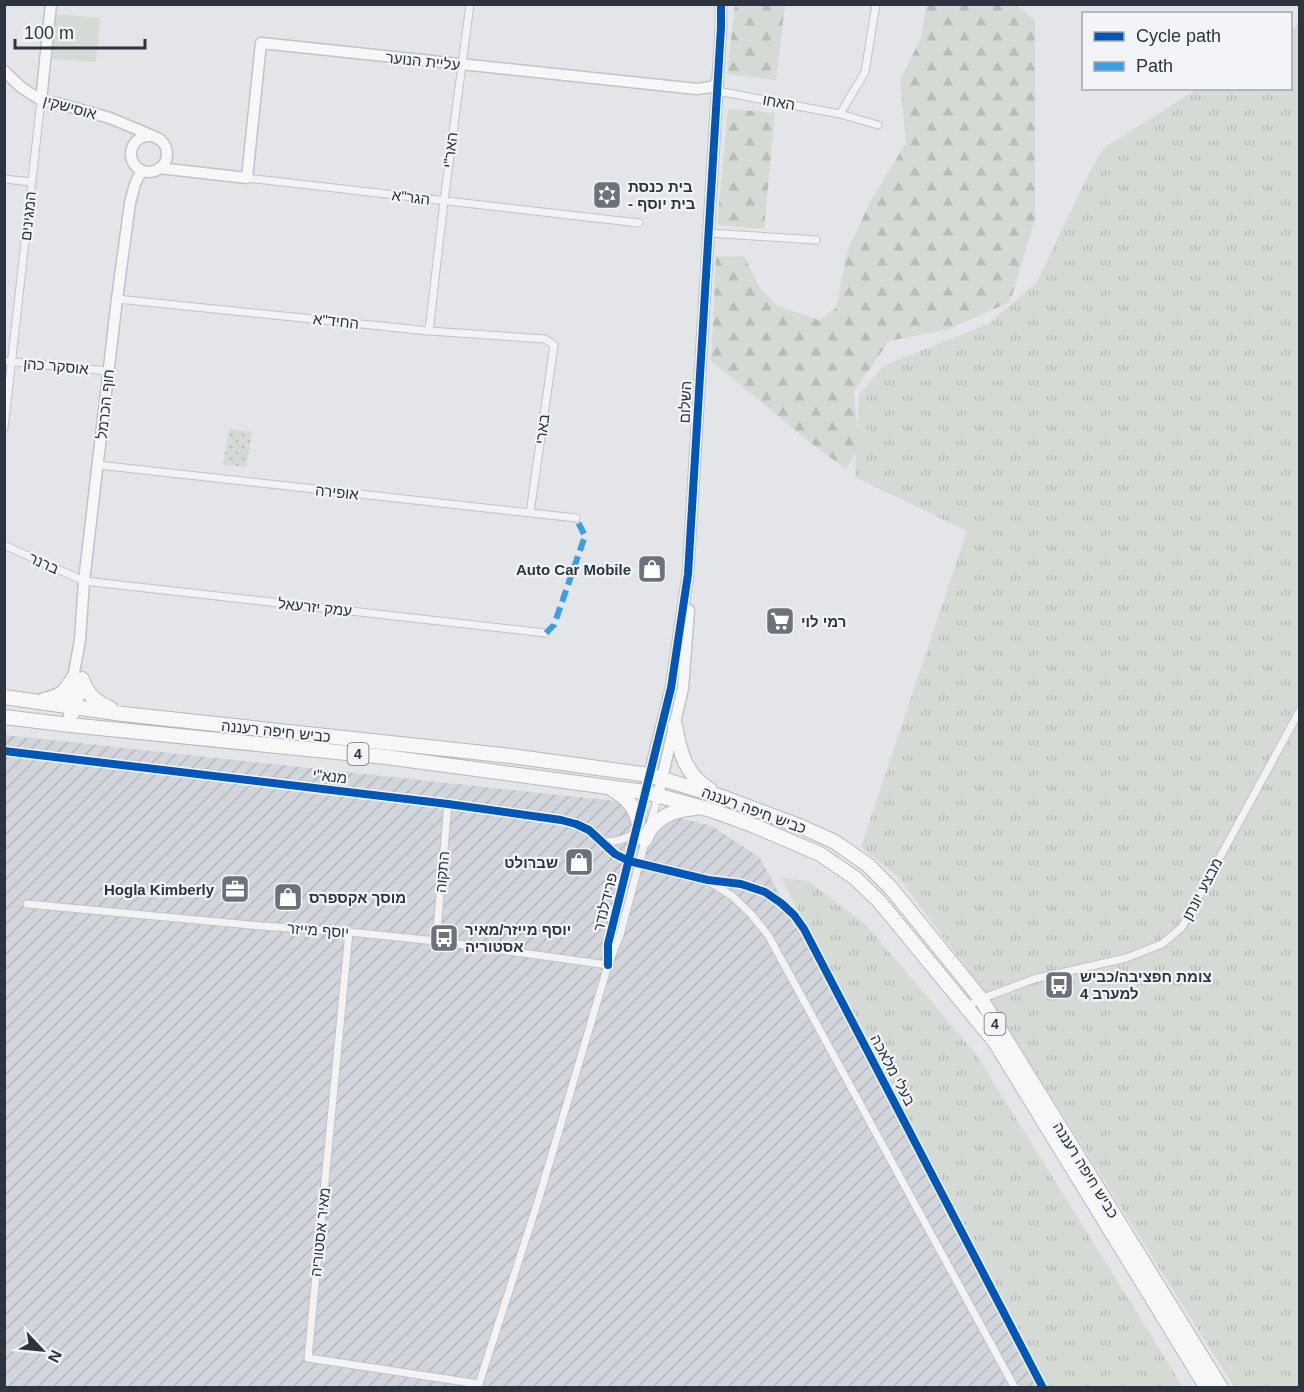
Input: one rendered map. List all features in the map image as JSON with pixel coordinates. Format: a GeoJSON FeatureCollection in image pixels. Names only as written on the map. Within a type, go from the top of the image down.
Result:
{"type":"FeatureCollection","features":[{"type":"Feature","properties":{"kind":"highway"},"geometry":{"type":"LineString","coordinates":[[40,701],[55,698],[78,678],[91,697],[100,704],[123,714]]}},
{"type":"Feature","properties":{"kind":"highway","name":"כביש חיפה רעננה"},"geometry":{"type":"LineString","coordinates":[[4,697],[123,714],[511,756],[656,777],[722,797],[835,842],[868,865],[890,887],[981,999],[1221,1388]]}},
{"type":"Feature","properties":{"kind":"highway","name":"כביש חיפה רעננה"},"geometry":{"type":"LineString","coordinates":[[4,717],[386,757],[606,786],[652,794],[702,808],[755,826],[820,854],[855,878],[879,901],[995,1042],[1207,1388]]}},
{"type":"Feature","properties":{"kind":"highway"},"geometry":{"type":"LineString","coordinates":[[675,725],[678,744],[690,773],[704,786],[722,797]]}},
{"type":"Feature","properties":{"kind":"highway"},"geometry":{"type":"LineString","coordinates":[[606,786],[628,800],[637,814],[640,831],[652,827],[672,813],[684,809],[702,808]]}},
{"type":"Feature","properties":{"kind":"street","name":"המגינים"},"geometry":{"type":"LineString","coordinates":[[4,428],[9,361],[32,182],[51,4]]}},
{"type":"Feature","properties":{"kind":"street","name":"האר\"י"},"geometry":{"type":"LineString","coordinates":[[429,331],[470,4]]}},
{"type":"Feature","properties":{"kind":"street","name":"השלום"},"geometry":{"type":"LineString","coordinates":[[656,777],[675,725],[683,688],[723,4]]}},
{"type":"Feature","properties":{"kind":"street"},"geometry":{"type":"LineString","coordinates":[[840,114],[865,72],[876,4]]}},
{"type":"Feature","properties":{"kind":"street","name":"עליית הנוער"},"geometry":{"type":"LineString","coordinates":[[247,178],[261,43],[697,89],[717,86]]}},
{"type":"Feature","properties":{"kind":"street","name":"אוסישקין"},"geometry":{"type":"LineString","coordinates":[[4,71],[22,88],[40,100],[110,118],[153,136]]}},
{"type":"Feature","properties":{"kind":"street","name":"האחו"},"geometry":{"type":"LineString","coordinates":[[717,86],[878,125]]}},
{"type":"Feature","properties":{"kind":"street","name":"אוסישקין"},"geometry":{"type":"LineString","coordinates":[[110,118],[134,145]]}},
{"type":"Feature","properties":{"kind":"street"},"geometry":{"type":"LineString","coordinates":[[166,150],[166,160],[159,168],[151,171],[137,167],[132,156],[134,145],[142,138],[153,136],[162,141],[166,150],[183,170]]}},
{"type":"Feature","properties":{"kind":"street","name":"הגר\"א"},"geometry":{"type":"LineString","coordinates":[[159,168],[639,223]]}},
{"type":"Feature","properties":{"kind":"street","name":"חוף הכרמל"},"geometry":{"type":"LineString","coordinates":[[70,725],[78,678],[84,581],[117,299],[130,203],[142,170]]}},
{"type":"Feature","properties":{"kind":"street"},"geometry":{"type":"LineString","coordinates":[[4,179],[32,182]]}},
{"type":"Feature","properties":{"kind":"street"},"geometry":{"type":"LineString","coordinates":[[708,233],[816,240]]}},
{"type":"Feature","properties":{"kind":"street","name":"החיד\"א"},"geometry":{"type":"LineString","coordinates":[[117,299],[429,331],[545,339],[554,345]]}},
{"type":"Feature","properties":{"kind":"street","name":"בארי"},"geometry":{"type":"LineString","coordinates":[[530,513],[554,345]]}},
{"type":"Feature","properties":{"kind":"street","name":"אוסקר כהן"},"geometry":{"type":"LineString","coordinates":[[9,361],[108,371]]}},
{"type":"Feature","properties":{"kind":"street","name":"אופירה"},"geometry":{"type":"LineString","coordinates":[[98,465],[576,518]]}},
{"type":"Feature","properties":{"kind":"street","name":"ברנר"},"geometry":{"type":"LineString","coordinates":[[4,545],[84,581]]}},
{"type":"Feature","properties":{"kind":"street","name":"השלום"},"geometry":{"type":"LineString","coordinates":[[656,777],[688,574]]}},
{"type":"Feature","properties":{"kind":"street","name":"עמק יזרעאל"},"geometry":{"type":"LineString","coordinates":[[84,581],[546,633]]}},
{"type":"Feature","properties":{"kind":"street","name":"מבצע יונתן"},"geometry":{"type":"LineString","coordinates":[[967,1007],[981,999],[1034,979],[1126,958],[1162,944],[1182,927],[1299,710]]}},
{"type":"Feature","properties":{"kind":"street","name":"מנא\"י"},"geometry":{"type":"LineString","coordinates":[[4,751],[448,804],[561,820],[589,830],[615,854],[639,863]]}},
{"type":"Feature","properties":{"kind":"street","name":"פרידלנדר"},"geometry":{"type":"LineString","coordinates":[[608,965],[611,932],[629,861],[656,777]]}},
{"type":"Feature","properties":{"kind":"street","name":"פרידלנדר"},"geometry":{"type":"LineString","coordinates":[[480,1386],[608,965],[620,935],[639,863],[640,831],[652,794]]}},
{"type":"Feature","properties":{"kind":"street","name":"התקוה"},"geometry":{"type":"LineString","coordinates":[[436,941],[448,804]]}},
{"type":"Feature","properties":{"kind":"street"},"geometry":{"type":"LineString","coordinates":[[603,842],[619,841],[640,831]]}},
{"type":"Feature","properties":{"kind":"street","name":"בעלי מלאכה"},"geometry":{"type":"LineString","coordinates":[[639,863],[708,880],[741,884],[765,892],[794,915],[804,929],[1042,1388]]}},
{"type":"Feature","properties":{"kind":"street","name":"בעלי מלאכה"},"geometry":{"type":"LineString","coordinates":[[708,880],[732,896],[768,935],[1015,1388]]}},
{"type":"Feature","properties":{"kind":"street","name":"יוסף מייזר"},"geometry":{"type":"LineString","coordinates":[[27,904],[436,941],[608,965]]}},
{"type":"Feature","properties":{"kind":"street","name":"מאיר אסטוריה"},"geometry":{"type":"LineString","coordinates":[[349,932],[308,1358],[480,1386]]}},
{"type":"Feature","properties":{"kind":"shaded area"},"geometry":{"type":"Polygon","coordinates":[[[5,735],[615,801],[712,826],[760,858],[1043,1387],[5,1388],[5,735]]]}},
{"type":"Feature","properties":{"kind":"green space"},"geometry":{"type":"Polygon","coordinates":[[[735,5],[785,5],[776,80],[727,74],[735,5]]]}},
{"type":"Feature","properties":{"kind":"green space"},"geometry":{"type":"Polygon","coordinates":[[[926,5],[1017,5],[1035,20],[1035,219],[1010,302],[949,329],[889,341],[854,391],[859,449],[846,469],[711,361],[716,257],[744,256],[760,288],[777,306],[819,320],[836,308],[847,252],[870,202],[906,143],[900,80],[922,36],[926,5]]]}},
{"type":"Feature","properties":{"kind":"green space"},"geometry":{"type":"Polygon","coordinates":[[[56,14],[100,18],[96,62],[52,59],[56,14]]]}},
{"type":"Feature","properties":{"kind":"green space"},"geometry":{"type":"Polygon","coordinates":[[[1299,24],[1299,1387],[1234,1387],[995,1007],[899,878],[861,847],[967,531],[855,477],[859,395],[883,366],[988,324],[1037,282],[1090,171],[1104,148],[1195,90],[1292,90],[1292,28],[1299,24]]]}},
{"type":"Feature","properties":{"kind":"green space"},"geometry":{"type":"Polygon","coordinates":[[[728,109],[775,113],[764,229],[717,225],[728,109]]]}},
{"type":"Feature","properties":{"kind":"green space"},"geometry":{"type":"Polygon","coordinates":[[[229,429],[252,432],[246,467],[223,464],[229,429]]]}},
{"type":"Feature","properties":{"kind":"green space"},"geometry":{"type":"Polygon","coordinates":[[[781,878],[808,881],[866,925],[976,1054],[1183,1387],[1048,1387],[781,878]]]}},
{"type":"Feature","properties":{"kind":"marked path"},"geometry":{"type":"LineString","coordinates":[[546,633],[554,625],[585,536],[576,518]]}},
{"type":"Feature","properties":{"kind":"cycle path"},"geometry":{"type":"LineString","coordinates":[[608,965],[608,944],[671,688],[688,574],[721,4]]}},
{"type":"Feature","properties":{"kind":"cycle path"},"geometry":{"type":"LineString","coordinates":[[4,751],[448,804],[561,820],[589,830],[615,854],[629,861],[708,880],[741,884],[765,892],[794,915],[804,929],[1043,1388]]}},
{"type":"Feature","properties":{"kind":"place","name":"בית כנסת - בית יוסף"},"geometry":{"type":"Point","coordinates":[607,195]}},
{"type":"Feature","properties":{"kind":"place","name":"Auto Car Mobile"},"geometry":{"type":"Point","coordinates":[652,569]}},
{"type":"Feature","properties":{"kind":"place","name":"רמי לוי"},"geometry":{"type":"Point","coordinates":[780,621]}},
{"type":"Feature","properties":{"kind":"place","name":"שברולט"},"geometry":{"type":"Point","coordinates":[579,862]}},
{"type":"Feature","properties":{"kind":"place","name":"Hogla Kimberly"},"geometry":{"type":"Point","coordinates":[235,889]}},
{"type":"Feature","properties":{"kind":"place","name":"מוסך אקספרס"},"geometry":{"type":"Point","coordinates":[288,897]}},
{"type":"Feature","properties":{"kind":"place","name":"יוסף מייזר/מאיר אסטוריה"},"geometry":{"type":"Point","coordinates":[444,938]}},
{"type":"Feature","properties":{"kind":"place","name":"צומת חפציבה/כביש 4 למערב"},"geometry":{"type":"Point","coordinates":[1059,985]}}]}
